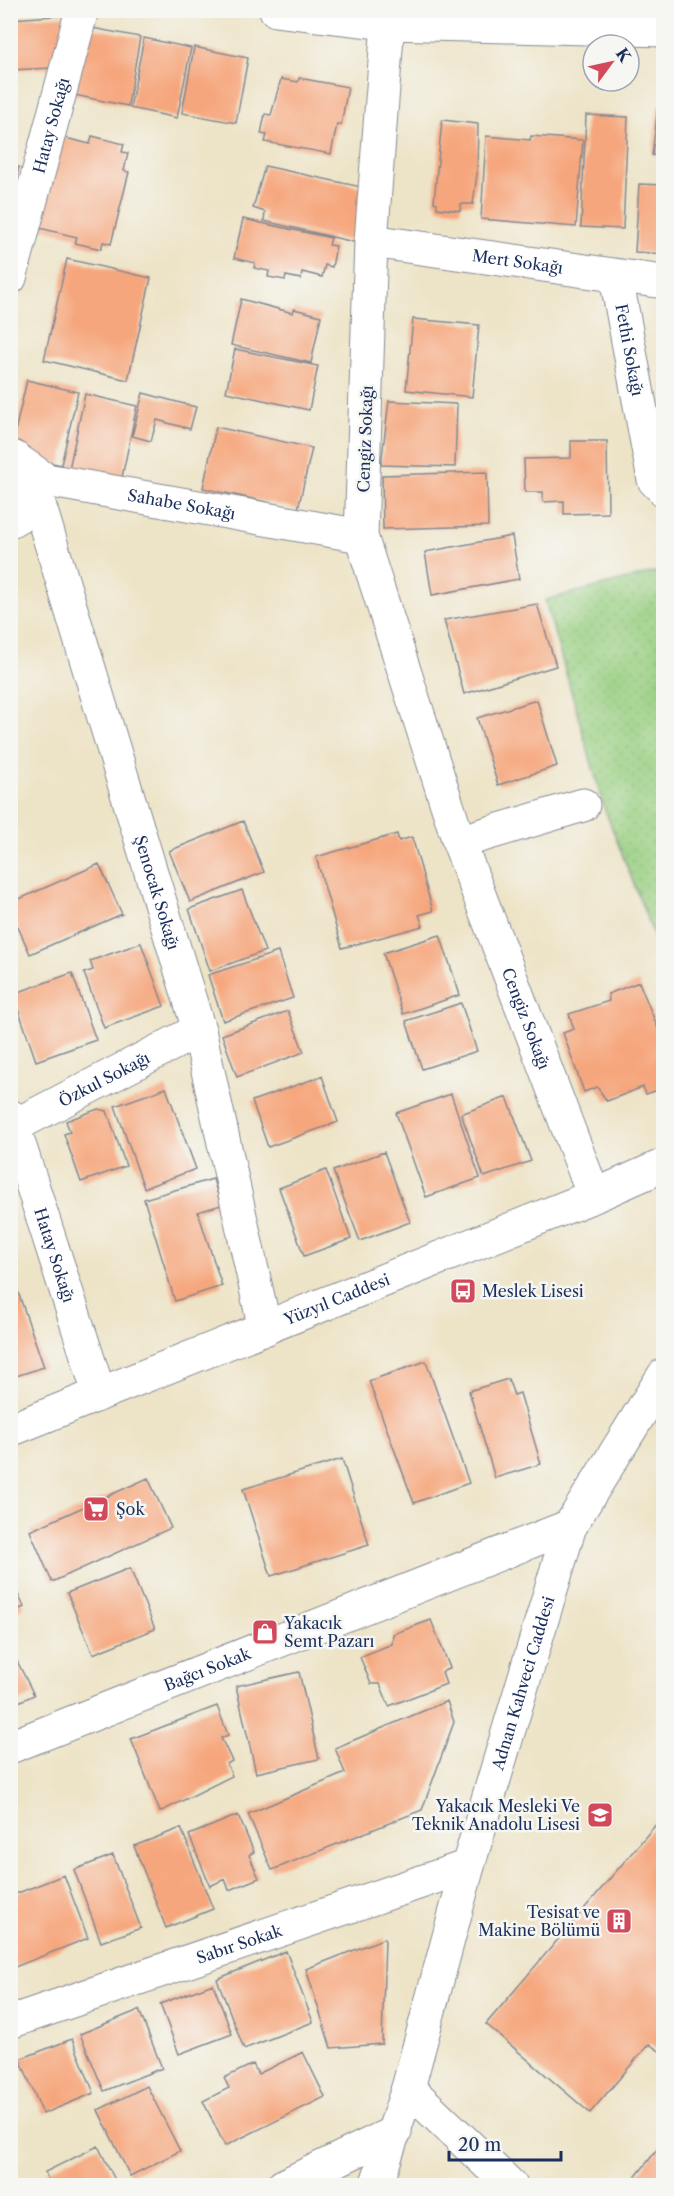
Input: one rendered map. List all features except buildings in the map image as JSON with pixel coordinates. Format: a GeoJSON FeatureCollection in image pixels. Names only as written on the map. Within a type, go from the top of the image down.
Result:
{"type":"FeatureCollection","features":[{"type":"Feature","properties":{"kind":"street","name":"Hatay Sokağı"},"geometry":{"type":"LineString","coordinates":[[10,278],[82,10]]}},
{"type":"Feature","properties":{"kind":"street"},"geometry":{"type":"LineString","coordinates":[[276,10],[388,23],[663,30]]}},
{"type":"Feature","properties":{"kind":"street","name":"Cengiz Sokağı"},"geometry":{"type":"LineString","coordinates":[[388,23],[371,241],[361,536],[459,842],[594,1196]]}},
{"type":"Feature","properties":{"kind":"street","name":"Mert Sokağı"},"geometry":{"type":"LineString","coordinates":[[371,241],[663,282]]}},
{"type":"Feature","properties":{"kind":"street","name":"Fethi Sokağı"},"geometry":{"type":"LineString","coordinates":[[616,277],[654,480],[663,490]]}},
{"type":"Feature","properties":{"kind":"street","name":"Sahabe Sokağı"},"geometry":{"type":"LineString","coordinates":[[10,455],[46,480],[361,536]]}},
{"type":"Feature","properties":{"kind":"street","name":"Şenocak Sokağı"},"geometry":{"type":"LineString","coordinates":[[10,471],[39,504],[199,1030],[265,1329]]}},
{"type":"Feature","properties":{"kind":"street"},"geometry":{"type":"LineString","coordinates":[[10,521],[39,504]]}},
{"type":"Feature","properties":{"kind":"street"},"geometry":{"type":"LineString","coordinates":[[459,842],[583,806]]}},
{"type":"Feature","properties":{"kind":"street","name":"Özkul Sokağı"},"geometry":{"type":"LineString","coordinates":[[12,1124],[199,1030]]}},
{"type":"Feature","properties":{"kind":"street","name":"Hatay Sokağı"},"geometry":{"type":"LineString","coordinates":[[12,1124],[99,1393]]}},
{"type":"Feature","properties":{"kind":"street","name":"Yüzyıl Caddesi"},"geometry":{"type":"LineString","coordinates":[[10,1430],[594,1196],[663,1165]]}},
{"type":"Feature","properties":{"kind":"street","name":"Adnan Kahveci Caddesi"},"geometry":{"type":"LineString","coordinates":[[376,2186],[408,2088],[468,1866],[570,1526],[663,1375]]}},
{"type":"Feature","properties":{"kind":"street","name":"Bağcı Sokak"},"geometry":{"type":"LineString","coordinates":[[10,1747],[570,1526]]}},
{"type":"Feature","properties":{"kind":"street","name":"Sabır Sokak"},"geometry":{"type":"LineString","coordinates":[[10,2022],[468,1866]]}},
{"type":"Feature","properties":{"kind":"street"},"geometry":{"type":"LineString","coordinates":[[408,2088],[511,2186]]}},
{"type":"Feature","properties":{"kind":"street"},"geometry":{"type":"LineString","coordinates":[[283,2186],[394,2132]]}},
{"type":"Feature","properties":{"kind":"green space"},"geometry":{"type":"Polygon","coordinates":[[[664,570],[663,959],[605,810],[545,600],[664,570]]]}},
{"type":"Feature","properties":{"kind":"place","name":"Meslek Lisesi"},"geometry":{"type":"Point","coordinates":[463,1291]}},
{"type":"Feature","properties":{"kind":"place","name":"Şok"},"geometry":{"type":"Point","coordinates":[96,1509]}},
{"type":"Feature","properties":{"kind":"place","name":"Yakacık Semt Pazarı"},"geometry":{"type":"Point","coordinates":[265,1632]}},
{"type":"Feature","properties":{"kind":"place","name":"Yakacık Mesleki Ve Teknik Anadolu Lisesi"},"geometry":{"type":"Point","coordinates":[600,1815]}},
{"type":"Feature","properties":{"kind":"place","name":"Tesisat ve Makine Bölümü"},"geometry":{"type":"Point","coordinates":[619,1921]}}]}
